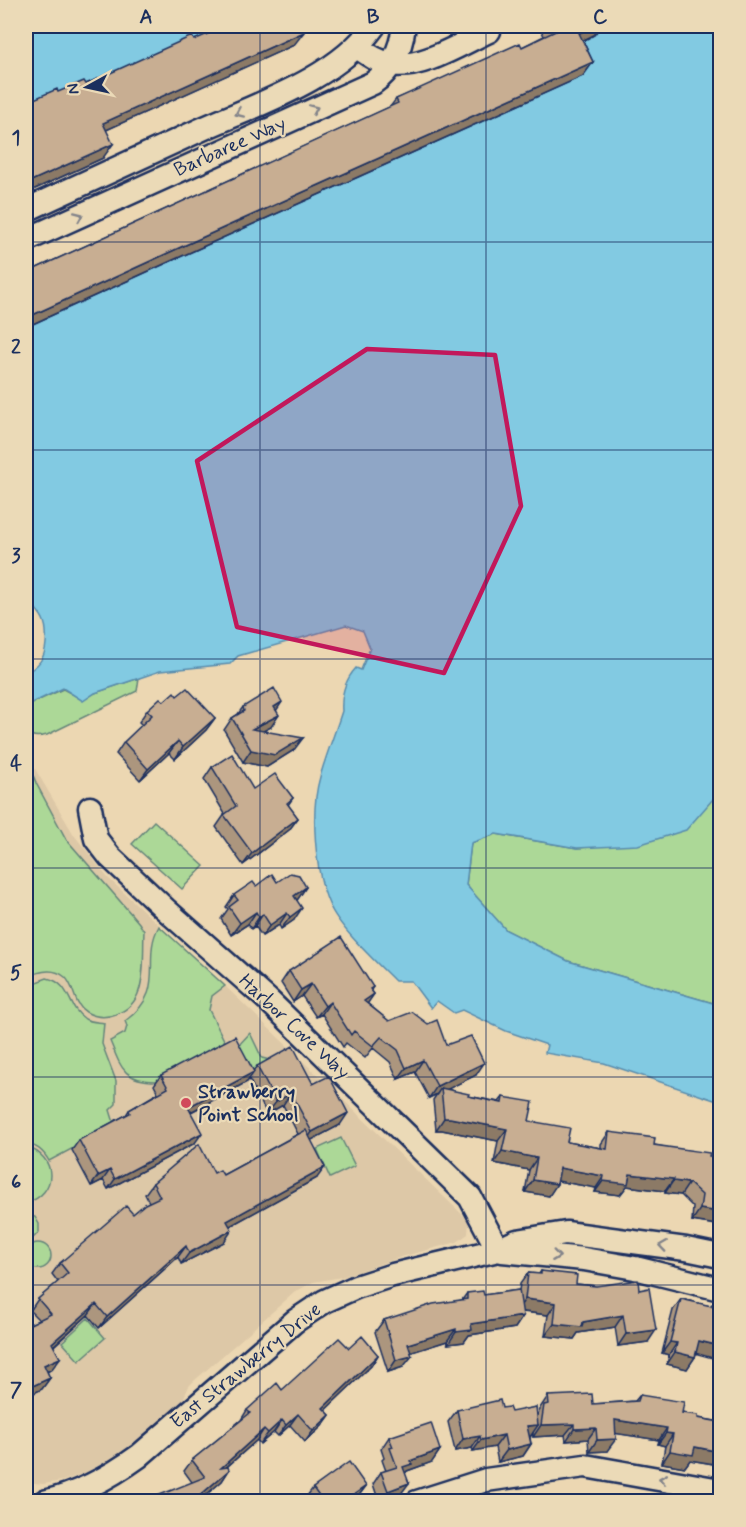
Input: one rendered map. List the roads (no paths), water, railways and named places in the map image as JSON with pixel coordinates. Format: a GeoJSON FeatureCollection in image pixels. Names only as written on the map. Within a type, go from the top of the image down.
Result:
{"type":"FeatureCollection","features":[{"type":"Feature","properties":{"kind":"street","name":"Barbaree Way"},"geometry":{"type":"LineString","coordinates":[[26,240],[373,83],[392,64],[400,46],[404,26]]}},
{"type":"Feature","properties":{"kind":"street"},"geometry":{"type":"LineString","coordinates":[[362,34],[380,61],[392,64],[414,63],[426,60],[489,31],[487,26]]}},
{"type":"Feature","properties":{"kind":"street","name":"Barbaree Way"},"geometry":{"type":"LineString","coordinates":[[26,210],[301,84],[332,67],[362,34]]}},
{"type":"Feature","properties":{"kind":"street","name":"Harbor Cove Way"},"geometry":{"type":"LineString","coordinates":[[90,808],[96,839],[110,857],[268,1000],[470,1197],[498,1250]]}},
{"type":"Feature","properties":{"kind":"street","name":"East Strawberry Drive"},"geometry":{"type":"LineString","coordinates":[[44,1502],[79,1491],[118,1471],[139,1456],[295,1321],[325,1301],[356,1287],[393,1275],[498,1250],[517,1241],[566,1233],[720,1256]]}},
{"type":"Feature","properties":{"kind":"street","name":"East Strawberry Drive"},"geometry":{"type":"LineString","coordinates":[[498,1250],[584,1259],[635,1268],[720,1289]]}},
{"type":"Feature","properties":{"kind":"street"},"geometry":{"type":"LineString","coordinates":[[417,1502],[486,1480],[585,1466],[720,1490]]}},
{"type":"Feature","properties":{"kind":"water"},"geometry":{"type":"Polygon","coordinates":[[[26,26],[307,26],[292,37],[26,155],[26,26]]]}},
{"type":"Feature","properties":{"kind":"water"},"geometry":{"type":"Polygon","coordinates":[[[561,26],[720,26],[720,791],[686,830],[638,845],[577,848],[496,834],[471,843],[466,885],[506,930],[568,961],[720,1005],[720,1102],[604,1063],[545,1053],[547,1045],[506,1031],[462,1010],[454,1013],[437,1001],[431,1008],[411,981],[395,981],[341,923],[329,904],[320,875],[317,859],[315,807],[320,777],[342,711],[344,688],[356,668],[361,670],[370,648],[363,631],[346,625],[238,656],[230,664],[160,671],[95,693],[83,701],[63,688],[26,706],[26,673],[42,658],[46,629],[42,618],[26,598],[26,300],[394,145],[561,26]]]}},
{"type":"Feature","properties":{"kind":"place","name":"Strawberry Point School"},"geometry":{"type":"Point","coordinates":[186,1103]}}]}
